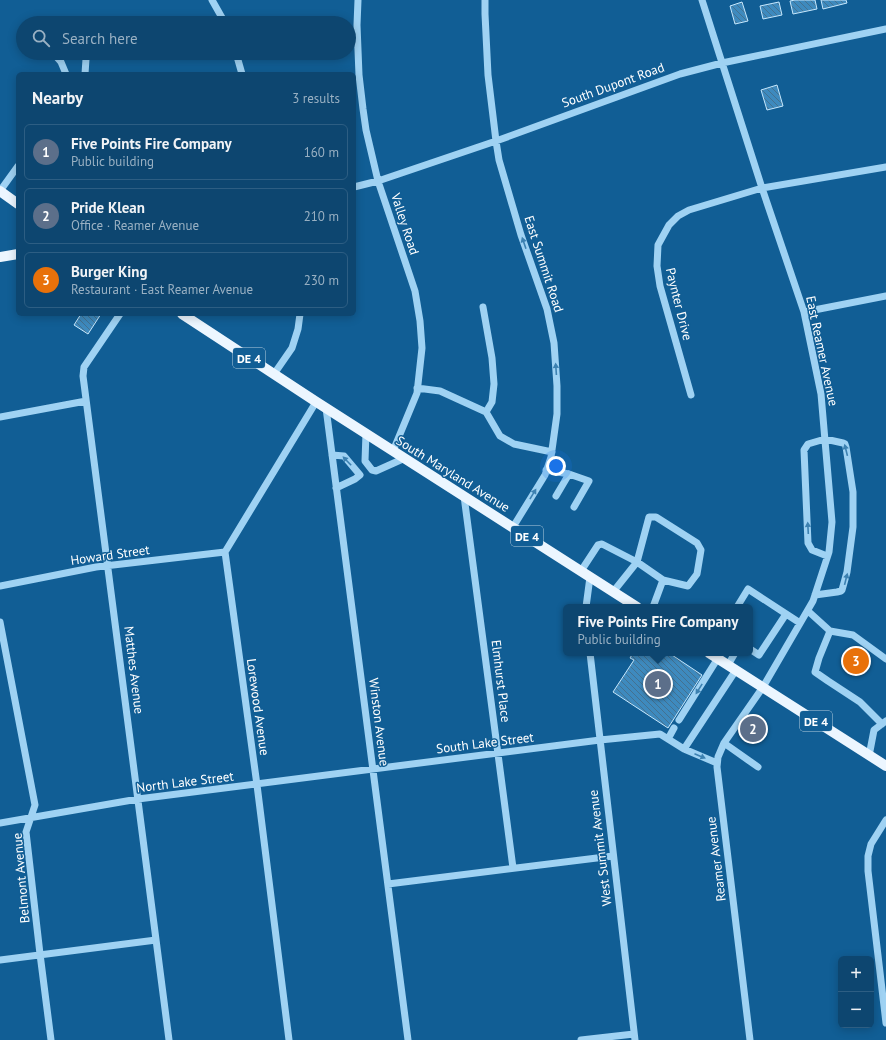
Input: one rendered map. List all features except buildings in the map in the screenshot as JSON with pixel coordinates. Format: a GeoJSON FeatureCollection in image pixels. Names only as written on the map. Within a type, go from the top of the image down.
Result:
{"type":"FeatureCollection","features":[{"type":"Feature","properties":{"kind":"main road"},"geometry":{"type":"LineString","coordinates":[[0,191],[16,203]]}},
{"type":"Feature","properties":{"kind":"main road"},"geometry":{"type":"LineString","coordinates":[[2,256],[16,247]]}},
{"type":"Feature","properties":{"kind":"main road"},"geometry":{"type":"LineString","coordinates":[[2,256],[16,254]]}},
{"type":"Feature","properties":{"kind":"main road","name":"DE 4"},"geometry":{"type":"LineString","coordinates":[[185,316],[316,402]]}},
{"type":"Feature","properties":{"kind":"main road","name":"South Maryland Avenue"},"geometry":{"type":"LineString","coordinates":[[316,402],[632,604]]}},
{"type":"Feature","properties":{"kind":"main road","name":"DE 4"},"geometry":{"type":"LineString","coordinates":[[714,656],[886,766]]}},
{"type":"Feature","properties":{"kind":"street"},"geometry":{"type":"LineString","coordinates":[[212,0],[221,16]]}},
{"type":"Feature","properties":{"kind":"street","name":"Valley Road"},"geometry":{"type":"LineString","coordinates":[[358,0],[357,32],[359,75],[366,130],[378,181],[415,291],[420,321],[422,348],[417,388],[414,400],[393,451]]}},
{"type":"Feature","properties":{"kind":"street","name":"East Summit Road"},"geometry":{"type":"LineString","coordinates":[[486,0],[484,14],[488,75],[499,160],[521,235],[547,309],[554,343],[557,386],[557,414],[551,457],[544,475],[513,527]]}},
{"type":"Feature","properties":{"kind":"street"},"geometry":{"type":"LineString","coordinates":[[702,0],[722,63]]}},
{"type":"Feature","properties":{"kind":"street","name":"South Dupont Road"},"geometry":{"type":"LineString","coordinates":[[356,186],[378,181],[496,141],[680,74],[722,63],[886,29]]}},
{"type":"Feature","properties":{"kind":"street"},"geometry":{"type":"LineString","coordinates":[[59,60],[65,72]]}},
{"type":"Feature","properties":{"kind":"street"},"geometry":{"type":"LineString","coordinates":[[85,72],[86,60]]}},
{"type":"Feature","properties":{"kind":"street"},"geometry":{"type":"LineString","coordinates":[[238,60],[241,72]]}},
{"type":"Feature","properties":{"kind":"street","name":"East Reamer Avenue"},"geometry":{"type":"LineString","coordinates":[[722,63],[804,312],[821,394],[832,522],[829,552],[814,601],[763,687]]}},
{"type":"Feature","properties":{"kind":"street","name":"Paynter Drive"},"geometry":{"type":"LineString","coordinates":[[691,395],[660,286],[657,266],[658,245],[669,225],[678,216],[689,210],[762,188],[886,167]]}},
{"type":"Feature","properties":{"kind":"street"},"geometry":{"type":"LineString","coordinates":[[0,191],[16,169]]}},
{"type":"Feature","properties":{"kind":"street"},"geometry":{"type":"LineString","coordinates":[[804,312],[886,296]]}},
{"type":"Feature","properties":{"kind":"street"},"geometry":{"type":"LineString","coordinates":[[483,307],[492,358],[494,384],[492,402],[486,412]]}},
{"type":"Feature","properties":{"kind":"street","name":"Matthes Avenue"},"geometry":{"type":"LineString","coordinates":[[119,316],[84,367],[83,376],[169,1040]]}},
{"type":"Feature","properties":{"kind":"street"},"geometry":{"type":"LineString","coordinates":[[274,374],[292,348],[298,329],[300,316]]}},
{"type":"Feature","properties":{"kind":"street"},"geometry":{"type":"LineString","coordinates":[[417,388],[440,391],[486,412],[500,436],[514,444],[552,452]]}},
{"type":"Feature","properties":{"kind":"street"},"geometry":{"type":"LineString","coordinates":[[0,417],[86,401]]}},
{"type":"Feature","properties":{"kind":"street"},"geometry":{"type":"LineString","coordinates":[[225,552],[316,402]]}},
{"type":"Feature","properties":{"kind":"street","name":"Winston Avenue"},"geometry":{"type":"LineString","coordinates":[[326,408],[408,1040]]}},
{"type":"Feature","properties":{"kind":"street"},"geometry":{"type":"LineString","coordinates":[[366,433],[366,461],[372,470]]}},
{"type":"Feature","properties":{"kind":"street"},"geometry":{"type":"LineString","coordinates":[[816,595],[842,590],[847,572],[853,527],[853,492],[846,446],[843,443],[825,439],[808,444],[804,450],[808,543],[812,550],[827,556]]}},
{"type":"Feature","properties":{"kind":"street"},"geometry":{"type":"LineString","coordinates":[[332,456],[344,456],[360,475]]}},
{"type":"Feature","properties":{"kind":"street"},"geometry":{"type":"LineString","coordinates":[[336,488],[360,475],[372,470],[376,471],[405,458]]}},
{"type":"Feature","properties":{"kind":"street"},"geometry":{"type":"LineString","coordinates":[[546,470],[569,474],[589,481],[574,507]]}},
{"type":"Feature","properties":{"kind":"street"},"geometry":{"type":"LineString","coordinates":[[556,496],[569,474]]}},
{"type":"Feature","properties":{"kind":"street","name":"Elmhurst Place"},"geometry":{"type":"LineString","coordinates":[[464,496],[513,868]]}},
{"type":"Feature","properties":{"kind":"street"},"geometry":{"type":"LineString","coordinates":[[586,604],[585,574],[598,545],[602,544],[637,562],[663,580],[688,586],[697,574],[701,550],[697,544],[656,516],[649,517],[637,562],[613,592]]}},
{"type":"Feature","properties":{"kind":"street","name":"Howard Street"},"geometry":{"type":"LineString","coordinates":[[0,586],[96,567],[225,552]]}},
{"type":"Feature","properties":{"kind":"street","name":"Lorewood Avenue"},"geometry":{"type":"LineString","coordinates":[[225,552],[257,785],[289,1040]]}},
{"type":"Feature","properties":{"kind":"street"},"geometry":{"type":"LineString","coordinates":[[654,604],[663,580]]}},
{"type":"Feature","properties":{"kind":"street"},"geometry":{"type":"LineString","coordinates":[[739,604],[748,589],[800,623]]}},
{"type":"Feature","properties":{"kind":"street"},"geometry":{"type":"LineString","coordinates":[[808,611],[830,631],[853,635],[886,660]]}},
{"type":"Feature","properties":{"kind":"street"},"geometry":{"type":"LineString","coordinates":[[753,651],[759,655],[786,614]]}},
{"type":"Feature","properties":{"kind":"street","name":"Belmont Avenue"},"geometry":{"type":"LineString","coordinates":[[0,622],[35,805],[26,832],[51,1040]]}},
{"type":"Feature","properties":{"kind":"street"},"geometry":{"type":"LineString","coordinates":[[830,631],[819,658],[816,672],[860,702],[884,722],[874,730],[869,756]]}},
{"type":"Feature","properties":{"kind":"street","name":"West Summit Avenue"},"geometry":{"type":"LineString","coordinates":[[590,656],[634,1037]]}},
{"type":"Feature","properties":{"kind":"street"},"geometry":{"type":"LineString","coordinates":[[679,720],[714,656]]}},
{"type":"Feature","properties":{"kind":"street"},"geometry":{"type":"LineString","coordinates":[[684,749],[732,668],[734,656]]}},
{"type":"Feature","properties":{"kind":"street","name":"Reamer Avenue"},"geometry":{"type":"LineString","coordinates":[[750,1040],[717,764],[718,756],[724,743],[763,687]]}},
{"type":"Feature","properties":{"kind":"street"},"geometry":{"type":"LineString","coordinates":[[668,739],[674,728]]}},
{"type":"Feature","properties":{"kind":"street","name":"South Lake Street"},"geometry":{"type":"LineString","coordinates":[[373,770],[600,740],[660,734],[684,749],[717,764]]}},
{"type":"Feature","properties":{"kind":"street"},"geometry":{"type":"LineString","coordinates":[[724,743],[758,767]]}},
{"type":"Feature","properties":{"kind":"street","name":"North Lake Street"},"geometry":{"type":"LineString","coordinates":[[0,823],[138,799],[373,770]]}},
{"type":"Feature","properties":{"kind":"street"},"geometry":{"type":"LineString","coordinates":[[886,820],[871,844],[868,856],[868,871],[886,1023]]}},
{"type":"Feature","properties":{"kind":"street"},"geometry":{"type":"LineString","coordinates":[[388,884],[613,856]]}},
{"type":"Feature","properties":{"kind":"street"},"geometry":{"type":"LineString","coordinates":[[0,960],[156,940]]}},
{"type":"Feature","properties":{"kind":"street"},"geometry":{"type":"LineString","coordinates":[[582,1040],[634,1037]]}},
{"type":"Feature","properties":{"kind":"place","name":"Burger King"},"geometry":{"type":"Point","coordinates":[856,661]}},
{"type":"Feature","properties":{"kind":"place","name":"Five Points Fire Company"},"geometry":{"type":"Point","coordinates":[658,684]}},
{"type":"Feature","properties":{"kind":"place","name":"Pride Klean"},"geometry":{"type":"Point","coordinates":[753,729]}}]}
